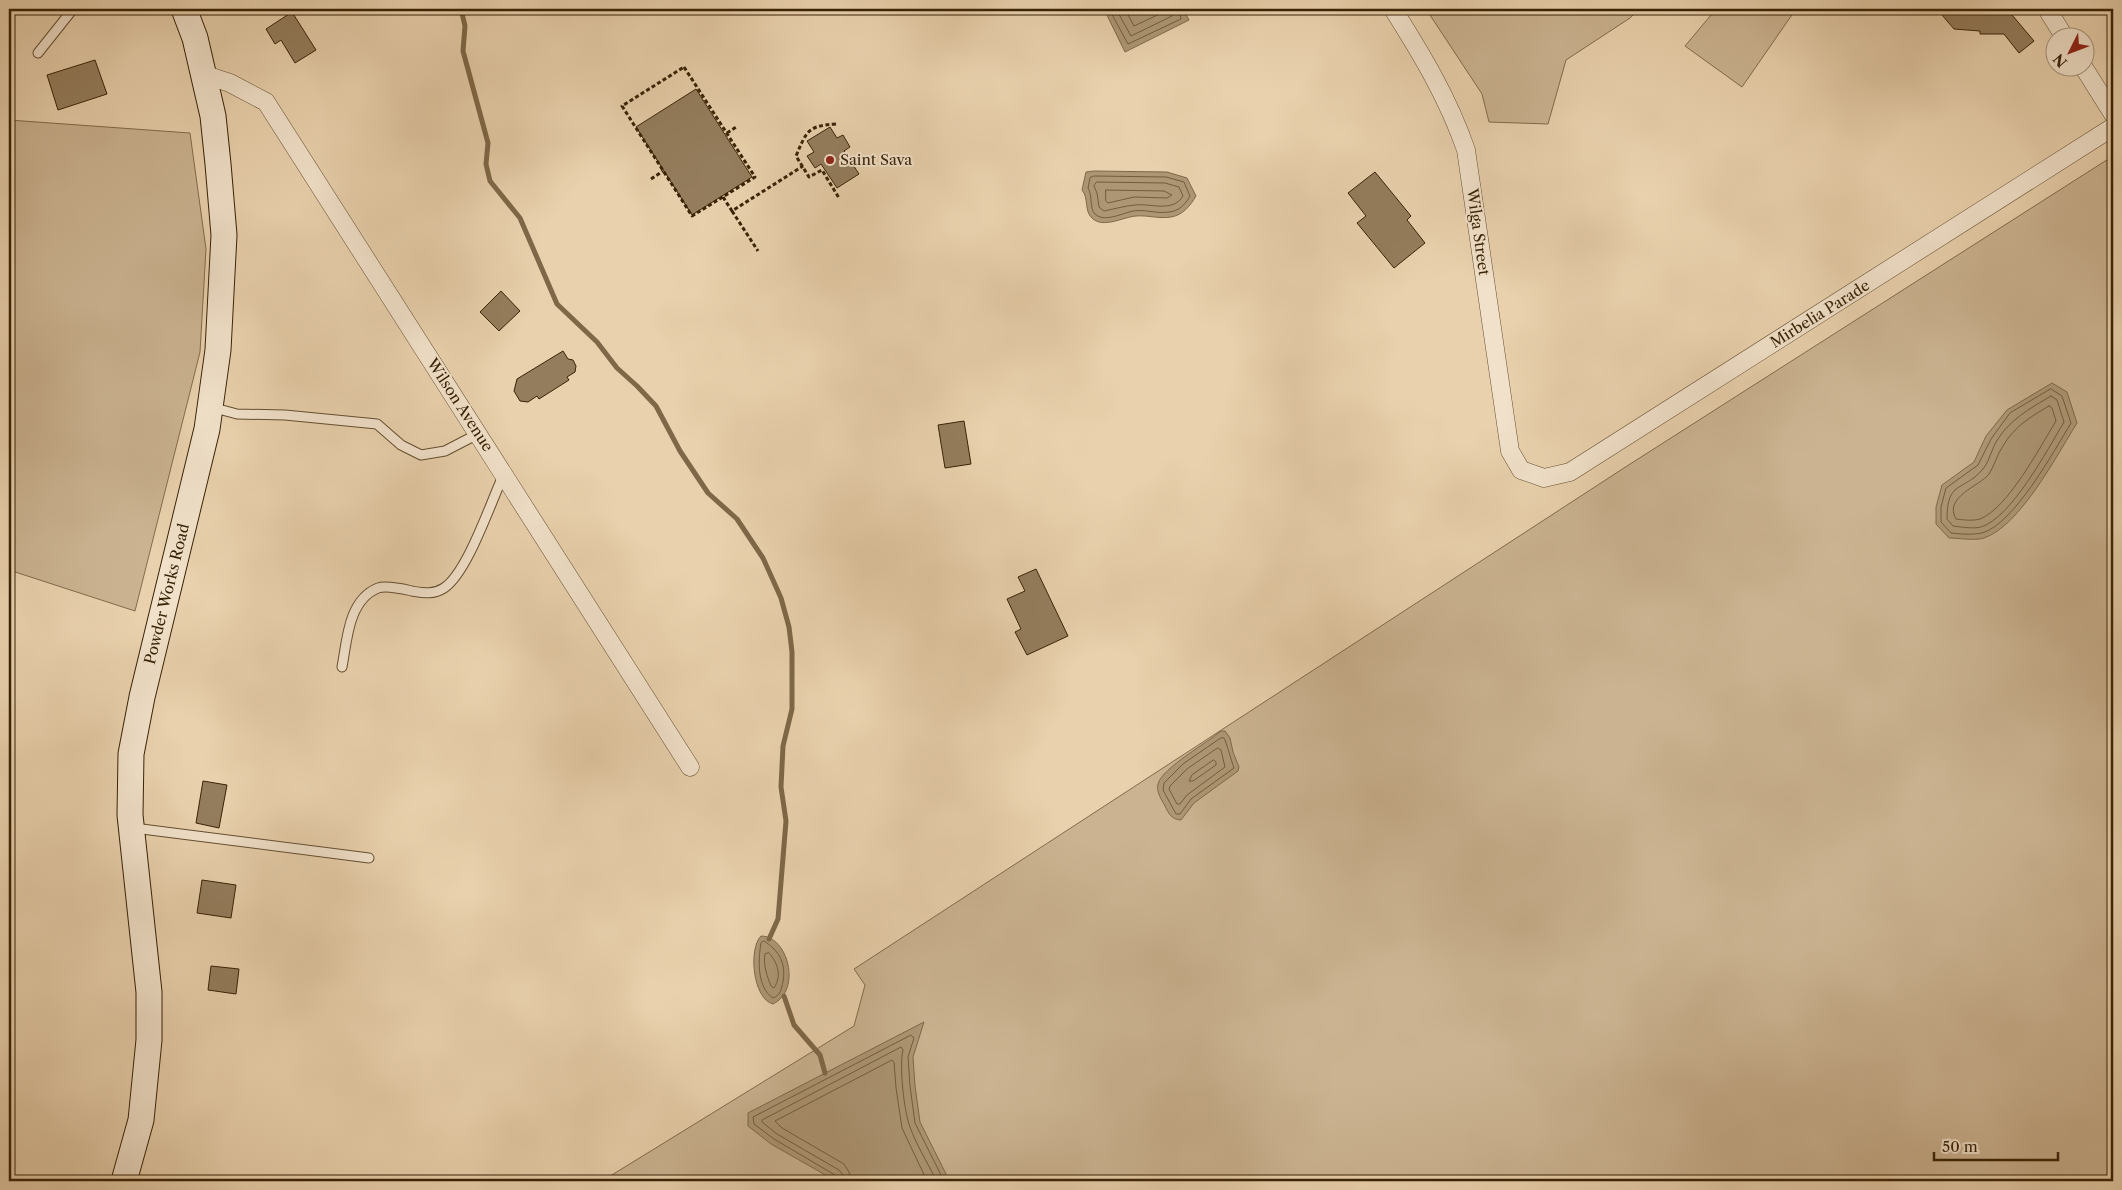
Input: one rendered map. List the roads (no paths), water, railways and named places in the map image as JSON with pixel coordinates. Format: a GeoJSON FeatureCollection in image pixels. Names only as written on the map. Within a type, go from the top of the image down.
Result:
{"type":"FeatureCollection","features":[{"type":"Feature","properties":{"kind":"main road","name":"Powder Works Road"},"geometry":{"type":"LineString","coordinates":[[124,1181],[141,1120],[149,1040],[149,992],[131,828],[131,754],[142,697],[207,429],[218,350],[224,235],[213,116],[194,38],[184,9]]}},
{"type":"Feature","properties":{"kind":"street","name":"Wilga Street"},"geometry":{"type":"LineString","coordinates":[[1393,9],[1428,64],[1453,113],[1466,150],[1510,451],[1521,470]]}},
{"type":"Feature","properties":{"kind":"street"},"geometry":{"type":"LineString","coordinates":[[2047,9],[2059,28]]}},
{"type":"Feature","properties":{"kind":"street","name":"Wilson Avenue"},"geometry":{"type":"LineString","coordinates":[[203,74],[230,83],[266,102],[690,767]]}},
{"type":"Feature","properties":{"kind":"street"},"geometry":{"type":"LineString","coordinates":[[2090,78],[2113,114]]}},
{"type":"Feature","properties":{"kind":"street","name":"Mirbelia Parade"},"geometry":{"type":"LineString","coordinates":[[1521,470],[1544,478],[1570,472],[2113,127]]}},
{"type":"Feature","properties":{"kind":"lane"},"geometry":{"type":"LineString","coordinates":[[38,53],[73,9]]}},
{"type":"Feature","properties":{"kind":"lane"},"geometry":{"type":"LineString","coordinates":[[210,407],[237,414],[285,415],[377,424],[401,445],[420,455],[445,451],[472,437],[480,437]]}},
{"type":"Feature","properties":{"kind":"lane"},"geometry":{"type":"LineString","coordinates":[[342,668],[354,611],[365,596],[379,587],[431,594],[445,588],[460,569],[472,549],[504,474]]}},
{"type":"Feature","properties":{"kind":"lane"},"geometry":{"type":"LineString","coordinates":[[131,828],[369,858]]}},
{"type":"Feature","properties":{"kind":"water"},"geometry":{"type":"Polygon","coordinates":[[[1104,9],[1183,9],[1189,20],[1125,52],[1104,9]]]}},
{"type":"Feature","properties":{"kind":"water"},"geometry":{"type":"Polygon","coordinates":[[[1086,172],[1167,172],[1187,178],[1196,196],[1186,210],[1175,216],[1162,218],[1136,216],[1113,222],[1097,221],[1090,215],[1082,190],[1086,172]]]}},
{"type":"Feature","properties":{"kind":"water"},"geometry":{"type":"Polygon","coordinates":[[[2052,383],[2067,392],[2077,423],[2048,470],[2024,505],[1998,531],[1980,539],[1949,538],[1936,524],[1936,507],[1942,485],[1974,462],[1986,436],[2007,410],[2052,383]]]}},
{"type":"Feature","properties":{"kind":"water"},"geometry":{"type":"Polygon","coordinates":[[[1221,731],[1225,731],[1230,738],[1239,767],[1238,771],[1194,803],[1181,820],[1175,819],[1169,814],[1160,798],[1158,784],[1161,778],[1176,763],[1221,731]]]}},
{"type":"Feature","properties":{"kind":"water"},"geometry":{"type":"Polygon","coordinates":[[[761,936],[770,938],[778,945],[788,965],[787,987],[782,997],[773,1004],[766,1000],[761,993],[755,973],[755,951],[761,936]]]}},
{"type":"Feature","properties":{"kind":"water"},"geometry":{"type":"Polygon","coordinates":[[[924,1022],[913,1057],[915,1086],[920,1122],[946,1174],[945,1181],[836,1181],[771,1144],[748,1126],[748,1113],[924,1022]]]}},
{"type":"Feature","properties":{"kind":"waterway"},"geometry":{"type":"LineString","coordinates":[[461,9],[465,26],[463,51],[488,143],[486,164],[490,181],[520,218],[557,304],[597,342],[617,368],[656,406],[680,451],[708,493],[737,519],[763,558],[781,598],[789,627],[792,652],[792,709],[783,746],[781,787],[786,821],[778,919],[769,939]]}},
{"type":"Feature","properties":{"kind":"waterway"},"geometry":{"type":"LineString","coordinates":[[784,996],[794,1025],[820,1055],[825,1073]]}},
{"type":"Feature","properties":{"kind":"place","name":"Saint Sava"},"geometry":{"type":"Point","coordinates":[830,160]}}]}
